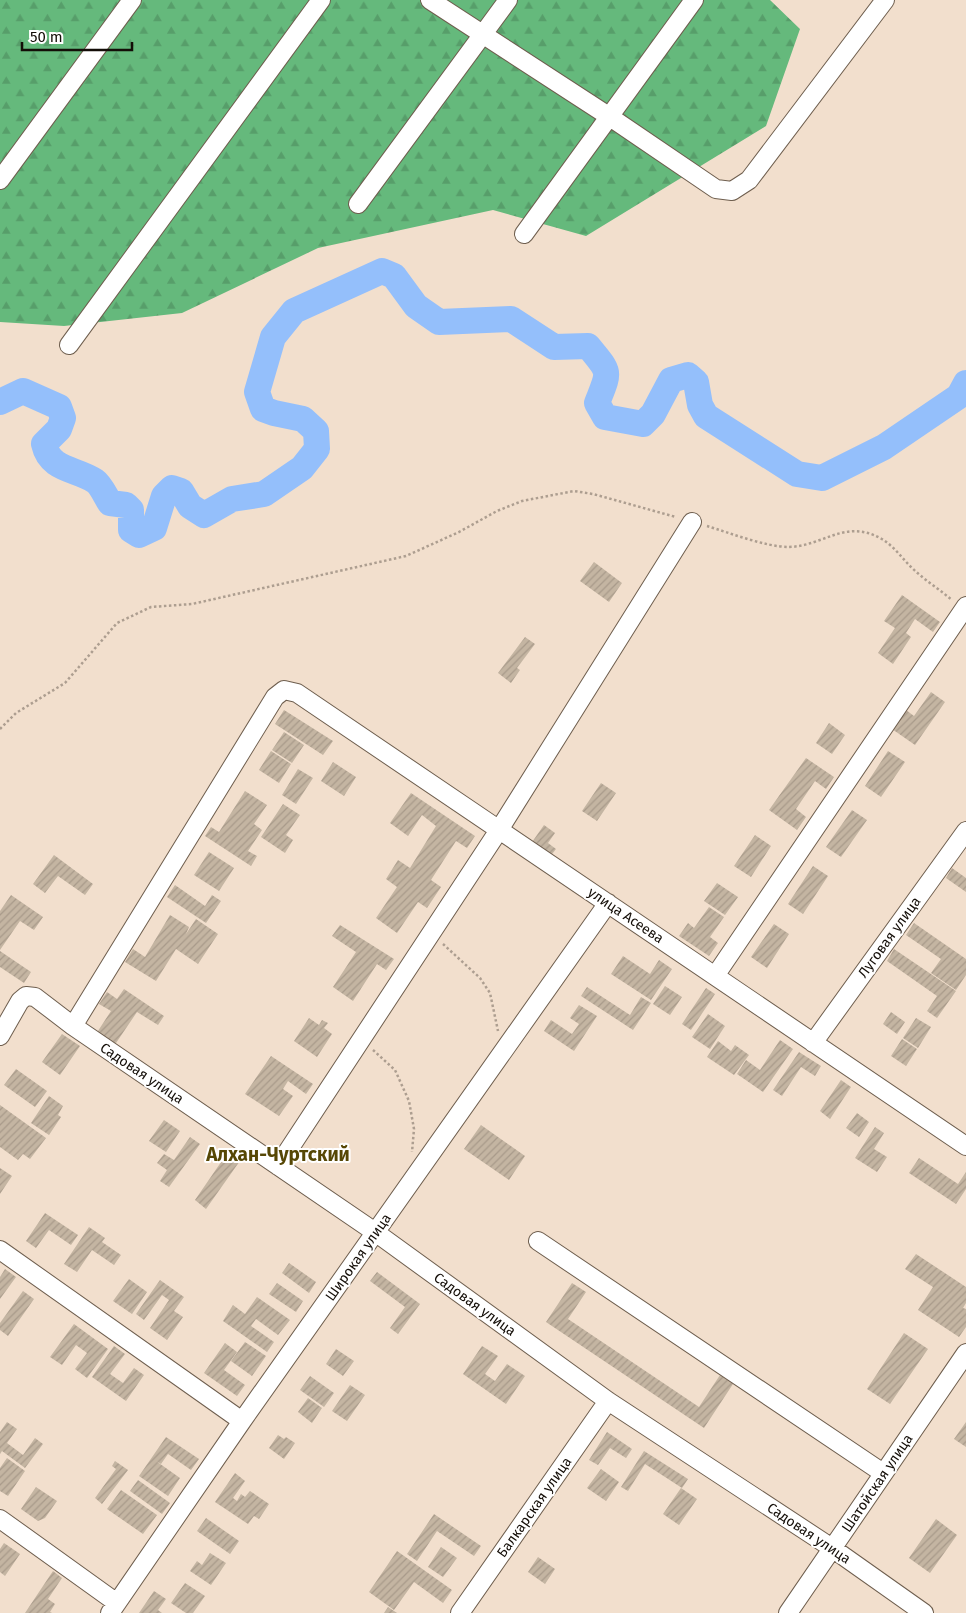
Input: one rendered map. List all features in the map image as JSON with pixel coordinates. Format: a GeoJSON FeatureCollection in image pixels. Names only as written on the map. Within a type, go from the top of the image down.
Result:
{"type":"FeatureCollection","features":[{"type":"Feature","properties":{"kind":"street"},"geometry":{"type":"LineString","coordinates":[[0,180],[132,0]]}},
{"type":"Feature","properties":{"kind":"street"},"geometry":{"type":"LineString","coordinates":[[69,345],[320,0]]}},
{"type":"Feature","properties":{"kind":"street"},"geometry":{"type":"LineString","coordinates":[[430,0],[610,117],[716,189],[732,191],[749,180],[885,0]]}},
{"type":"Feature","properties":{"kind":"street"},"geometry":{"type":"LineString","coordinates":[[358,204],[508,0]]}},
{"type":"Feature","properties":{"kind":"street"},"geometry":{"type":"LineString","coordinates":[[524,234],[694,0]]}},
{"type":"Feature","properties":{"kind":"street"},"geometry":{"type":"LineString","coordinates":[[278,1166],[499,830],[692,522]]}},
{"type":"Feature","properties":{"kind":"street"},"geometry":{"type":"LineString","coordinates":[[715,976],[965,608]]}},
{"type":"Feature","properties":{"kind":"street","name":"улица Асеева"},"geometry":{"type":"LineString","coordinates":[[73,1026],[275,696],[284,690],[297,693],[966,1146]]}},
{"type":"Feature","properties":{"kind":"street","name":"Луговая улица"},"geometry":{"type":"LineString","coordinates":[[813,1043],[966,831]]}},
{"type":"Feature","properties":{"kind":"street","name":"Широкая улица"},"geometry":{"type":"LineString","coordinates":[[114,1608],[242,1421],[608,903]]}},
{"type":"Feature","properties":{"kind":"street","name":"Садовая улица"},"geometry":{"type":"LineString","coordinates":[[0,1036],[20,1001],[26,996],[35,997],[73,1026],[375,1232],[608,1402],[832,1548],[924,1613]]}},
{"type":"Feature","properties":{"kind":"street"},"geometry":{"type":"LineString","coordinates":[[538,1241],[883,1473]]}},
{"type":"Feature","properties":{"kind":"street"},"geometry":{"type":"LineString","coordinates":[[0,1250],[242,1421]]}},
{"type":"Feature","properties":{"kind":"street","name":"Шатойская улица"},"geometry":{"type":"LineString","coordinates":[[788,1613],[966,1353]]}},
{"type":"Feature","properties":{"kind":"street","name":"Балкарская улица"},"geometry":{"type":"LineString","coordinates":[[460,1613],[608,1402]]}},
{"type":"Feature","properties":{"kind":"street"},"geometry":{"type":"LineString","coordinates":[[0,1519],[114,1608]]}},
{"type":"Feature","properties":{"kind":"path"},"geometry":{"type":"LineString","coordinates":[[0,728],[16,713],[65,682],[84,664],[117,624],[151,607],[192,604],[406,556],[522,501],[574,491],[593,494],[771,545],[788,547],[806,544],[847,531],[863,532],[881,538],[911,567],[965,608]]}},
{"type":"Feature","properties":{"kind":"path"},"geometry":{"type":"LineString","coordinates":[[431,933],[480,978],[490,993],[498,1030],[498,1058]]}},
{"type":"Feature","properties":{"kind":"path"},"geometry":{"type":"LineString","coordinates":[[362,1039],[395,1070],[410,1101],[414,1129],[412,1156]]}},
{"type":"Feature","properties":{"kind":"green space"},"geometry":{"type":"Polygon","coordinates":[[[0,0],[770,0],[800,29],[766,126],[586,236],[493,210],[318,248],[182,313],[64,326],[0,322],[0,0]]]}},
{"type":"Feature","properties":{"kind":"building"},"geometry":{"type":"Polygon","coordinates":[[[594,562],[622,583],[609,602],[580,581],[594,562]]]}},
{"type":"Feature","properties":{"kind":"building"},"geometry":{"type":"Polygon","coordinates":[[[902,595],[940,622],[933,632],[915,619],[906,633],[911,637],[893,664],[878,653],[895,628],[884,621],[902,595]]]}},
{"type":"Feature","properties":{"kind":"building"},"geometry":{"type":"Polygon","coordinates":[[[525,637],[535,644],[517,668],[520,670],[511,683],[498,673],[525,637]]]}},
{"type":"Feature","properties":{"kind":"building"},"geometry":{"type":"Polygon","coordinates":[[[931,692],[945,702],[915,745],[892,729],[906,710],[914,716],[931,692]]]}},
{"type":"Feature","properties":{"kind":"building"},"geometry":{"type":"Polygon","coordinates":[[[284,710],[333,741],[323,755],[275,724],[284,710]]]}},
{"type":"Feature","properties":{"kind":"building"},"geometry":{"type":"Polygon","coordinates":[[[829,723],[845,735],[832,754],[816,743],[829,723]]]}},
{"type":"Feature","properties":{"kind":"building"},"geometry":{"type":"Polygon","coordinates":[[[284,732],[304,745],[292,763],[272,750],[284,732]]]}},
{"type":"Feature","properties":{"kind":"building"},"geometry":{"type":"Polygon","coordinates":[[[271,751],[291,764],[279,783],[259,770],[271,751]]]}},
{"type":"Feature","properties":{"kind":"building"},"geometry":{"type":"Polygon","coordinates":[[[888,751],[905,762],[881,797],[865,786],[888,751]]]}},
{"type":"Feature","properties":{"kind":"building"},"geometry":{"type":"Polygon","coordinates":[[[806,758],[834,777],[826,789],[815,781],[796,809],[806,817],[797,830],[769,810],[806,758]]]}},
{"type":"Feature","properties":{"kind":"building"},"geometry":{"type":"Polygon","coordinates":[[[333,762],[356,777],[344,796],[321,781],[333,762]]]}},
{"type":"Feature","properties":{"kind":"building"},"geometry":{"type":"Polygon","coordinates":[[[298,769],[313,778],[296,804],[282,795],[298,769]]]}},
{"type":"Feature","properties":{"kind":"building"},"geometry":{"type":"Polygon","coordinates":[[[601,783],[616,793],[597,821],[582,811],[601,783]]]}},
{"type":"Feature","properties":{"kind":"building"},"geometry":{"type":"Polygon","coordinates":[[[245,791],[267,805],[254,824],[262,830],[248,851],[257,856],[251,866],[205,836],[211,827],[219,832],[245,791]]]}},
{"type":"Feature","properties":{"kind":"building"},"geometry":{"type":"Polygon","coordinates":[[[411,793],[475,836],[467,848],[456,841],[431,880],[441,887],[427,908],[418,902],[397,933],[376,918],[397,887],[386,879],[398,860],[410,868],[436,826],[422,815],[408,836],[390,823],[411,793]]]}},
{"type":"Feature","properties":{"kind":"building"},"geometry":{"type":"Polygon","coordinates":[[[283,804],[300,815],[286,835],[293,840],[285,853],[261,837],[283,804]]]}},
{"type":"Feature","properties":{"kind":"building"},"geometry":{"type":"Polygon","coordinates":[[[852,810],[867,820],[841,857],[826,847],[852,810]]]}},
{"type":"Feature","properties":{"kind":"building"},"geometry":{"type":"Polygon","coordinates":[[[544,825],[555,833],[548,843],[556,849],[549,858],[530,845],[544,825]]]}},
{"type":"Feature","properties":{"kind":"building"},"geometry":{"type":"Polygon","coordinates":[[[755,835],[771,846],[751,877],[734,866],[755,835]]]}},
{"type":"Feature","properties":{"kind":"building"},"geometry":{"type":"Polygon","coordinates":[[[209,852],[234,868],[219,891],[194,875],[209,852]]]}},
{"type":"Feature","properties":{"kind":"building"},"geometry":{"type":"Polygon","coordinates":[[[54,855],[93,884],[85,895],[58,876],[45,893],[33,884],[54,855]]]}},
{"type":"Feature","properties":{"kind":"building"},"geometry":{"type":"Polygon","coordinates":[[[813,866],[828,876],[803,914],[788,904],[813,866]]]}},
{"type":"Feature","properties":{"kind":"building"},"geometry":{"type":"Polygon","coordinates":[[[952,868],[966,878],[966,892],[946,878],[952,868]]]}},
{"type":"Feature","properties":{"kind":"building"},"geometry":{"type":"Polygon","coordinates":[[[717,883],[738,897],[725,915],[704,901],[717,883]]]}},
{"type":"Feature","properties":{"kind":"building"},"geometry":{"type":"Polygon","coordinates":[[[175,885],[205,906],[212,895],[221,901],[206,923],[167,897],[175,885]]]}},
{"type":"Feature","properties":{"kind":"building"},"geometry":{"type":"Polygon","coordinates":[[[11,895],[43,917],[34,930],[20,921],[0,950],[0,911],[11,895]]]}},
{"type":"Feature","properties":{"kind":"building"},"geometry":{"type":"Polygon","coordinates":[[[709,907],[724,917],[710,937],[718,943],[709,956],[679,936],[688,923],[694,928],[709,907]]]}},
{"type":"Feature","properties":{"kind":"building"},"geometry":{"type":"Polygon","coordinates":[[[170,915],[189,927],[186,934],[196,919],[218,934],[198,964],[176,949],[156,981],[125,962],[133,949],[145,957],[170,915]]]}},
{"type":"Feature","properties":{"kind":"building"},"geometry":{"type":"Polygon","coordinates":[[[914,923],[966,959],[966,975],[956,990],[931,973],[941,959],[906,935],[914,923]]]}},
{"type":"Feature","properties":{"kind":"building"},"geometry":{"type":"Polygon","coordinates":[[[774,924],[789,934],[767,968],[751,957],[774,924]]]}},
{"type":"Feature","properties":{"kind":"building"},"geometry":{"type":"Polygon","coordinates":[[[340,925],[394,959],[386,970],[377,964],[353,1001],[333,987],[356,952],[332,936],[340,925]]]}},
{"type":"Feature","properties":{"kind":"building"},"geometry":{"type":"Polygon","coordinates":[[[894,949],[956,991],[937,1018],[927,1011],[937,996],[887,961],[894,949]]]}},
{"type":"Feature","properties":{"kind":"building"},"geometry":{"type":"Polygon","coordinates":[[[0,951],[31,972],[24,983],[0,967],[0,951]]]}},
{"type":"Feature","properties":{"kind":"building"},"geometry":{"type":"Polygon","coordinates":[[[623,956],[650,974],[659,960],[672,969],[651,1000],[611,974],[623,956]]]}},
{"type":"Feature","properties":{"kind":"building"},"geometry":{"type":"Polygon","coordinates":[[[665,986],[682,997],[670,1015],[653,1004],[665,986]]]}},
{"type":"Feature","properties":{"kind":"building"},"geometry":{"type":"Polygon","coordinates":[[[587,987],[630,1015],[641,997],[651,1003],[633,1030],[581,996],[587,987]]]}},
{"type":"Feature","properties":{"kind":"building"},"geometry":{"type":"Polygon","coordinates":[[[706,988],[715,994],[691,1030],[682,1024],[706,988]]]}},
{"type":"Feature","properties":{"kind":"building"},"geometry":{"type":"Polygon","coordinates":[[[124,989],[164,1016],[158,1025],[137,1012],[114,1046],[96,1034],[111,1011],[99,1004],[107,992],[117,999],[124,989]]]}},
{"type":"Feature","properties":{"kind":"building"},"geometry":{"type":"Polygon","coordinates":[[[579,1005],[597,1016],[574,1051],[544,1031],[551,1020],[572,1034],[579,1024],[570,1018],[579,1005]]]}},
{"type":"Feature","properties":{"kind":"building"},"geometry":{"type":"Polygon","coordinates":[[[891,1012],[905,1022],[897,1034],[883,1024],[891,1012]]]}},
{"type":"Feature","properties":{"kind":"building"},"geometry":{"type":"Polygon","coordinates":[[[708,1014],[725,1026],[710,1049],[692,1037],[708,1014]]]}},
{"type":"Feature","properties":{"kind":"building"},"geometry":{"type":"Polygon","coordinates":[[[309,1018],[319,1025],[322,1020],[328,1023],[324,1028],[332,1034],[317,1057],[294,1041],[309,1018]]]}},
{"type":"Feature","properties":{"kind":"building"},"geometry":{"type":"Polygon","coordinates":[[[916,1018],[931,1027],[918,1048],[903,1038],[916,1018]]]}},
{"type":"Feature","properties":{"kind":"building"},"geometry":{"type":"Polygon","coordinates":[[[62,1034],[80,1046],[60,1075],[42,1062],[62,1034]]]}},
{"type":"Feature","properties":{"kind":"building"},"geometry":{"type":"Polygon","coordinates":[[[902,1039],[917,1049],[906,1066],[891,1056],[902,1039]]]}},
{"type":"Feature","properties":{"kind":"building"},"geometry":{"type":"Polygon","coordinates":[[[780,1040],[793,1049],[763,1092],[737,1074],[746,1060],[760,1070],[780,1040]]]}},
{"type":"Feature","properties":{"kind":"building"},"geometry":{"type":"Polygon","coordinates":[[[718,1041],[731,1051],[735,1045],[749,1055],[734,1075],[707,1057],[718,1041]]]}},
{"type":"Feature","properties":{"kind":"building"},"geometry":{"type":"Polygon","coordinates":[[[799,1052],[821,1066],[815,1076],[801,1067],[782,1096],[773,1090],[799,1052]]]}},
{"type":"Feature","properties":{"kind":"building"},"geometry":{"type":"Polygon","coordinates":[[[271,1056],[313,1084],[306,1094],[288,1081],[283,1089],[293,1096],[279,1116],[245,1094],[271,1056]]]}},
{"type":"Feature","properties":{"kind":"building"},"geometry":{"type":"Polygon","coordinates":[[[16,1069],[47,1091],[35,1107],[4,1085],[16,1069]]]}},
{"type":"Feature","properties":{"kind":"building"},"geometry":{"type":"Polygon","coordinates":[[[841,1080],[851,1087],[830,1119],[820,1111],[841,1080]]]}},
{"type":"Feature","properties":{"kind":"building"},"geometry":{"type":"Polygon","coordinates":[[[49,1096],[63,1106],[58,1115],[61,1117],[49,1135],[31,1123],[49,1096]]]}},
{"type":"Feature","properties":{"kind":"building"},"geometry":{"type":"Polygon","coordinates":[[[0,1105],[46,1138],[30,1159],[23,1154],[18,1160],[0,1147],[0,1105]]]}},
{"type":"Feature","properties":{"kind":"building"},"geometry":{"type":"Polygon","coordinates":[[[857,1113],[869,1122],[859,1137],[846,1128],[857,1113]]]}},
{"type":"Feature","properties":{"kind":"building"},"geometry":{"type":"Polygon","coordinates":[[[164,1120],[180,1131],[166,1152],[149,1141],[164,1120]]]}},
{"type":"Feature","properties":{"kind":"building"},"geometry":{"type":"Polygon","coordinates":[[[481,1125],[525,1156],[509,1180],[464,1149],[481,1125]]]}},
{"type":"Feature","properties":{"kind":"building"},"geometry":{"type":"Polygon","coordinates":[[[875,1127],[884,1133],[874,1149],[887,1157],[877,1172],[855,1158],[875,1127]]]}},
{"type":"Feature","properties":{"kind":"building"},"geometry":{"type":"Polygon","coordinates":[[[190,1137],[200,1144],[169,1187],[160,1181],[167,1170],[157,1163],[164,1154],[174,1160],[190,1137]]]}},
{"type":"Feature","properties":{"kind":"building"},"geometry":{"type":"Polygon","coordinates":[[[230,1149],[242,1158],[206,1209],[195,1200],[230,1149]]]}},
{"type":"Feature","properties":{"kind":"building"},"geometry":{"type":"Polygon","coordinates":[[[919,1158],[958,1184],[966,1172],[966,1189],[956,1204],[909,1173],[919,1158]]]}},
{"type":"Feature","properties":{"kind":"building"},"geometry":{"type":"Polygon","coordinates":[[[0,1168],[12,1176],[0,1194],[0,1168]]]}},
{"type":"Feature","properties":{"kind":"building"},"geometry":{"type":"Polygon","coordinates":[[[45,1213],[78,1235],[71,1245],[49,1230],[36,1248],[26,1241],[45,1213]]]}},
{"type":"Feature","properties":{"kind":"building"},"geometry":{"type":"Polygon","coordinates":[[[89,1227],[105,1238],[102,1242],[121,1255],[114,1265],[92,1250],[77,1272],[64,1264],[89,1227]]]}},
{"type":"Feature","properties":{"kind":"building"},"geometry":{"type":"Polygon","coordinates":[[[916,1254],[966,1287],[966,1303],[963,1308],[966,1309],[966,1327],[959,1337],[918,1310],[933,1287],[905,1269],[916,1254]]]}},
{"type":"Feature","properties":{"kind":"building"},"geometry":{"type":"Polygon","coordinates":[[[289,1263],[316,1282],[309,1293],[282,1273],[289,1263]]]}},
{"type":"Feature","properties":{"kind":"building"},"geometry":{"type":"Polygon","coordinates":[[[5,1269],[16,1277],[0,1299],[0,1277],[5,1269]]]}},
{"type":"Feature","properties":{"kind":"building"},"geometry":{"type":"Polygon","coordinates":[[[377,1272],[420,1304],[398,1334],[390,1328],[405,1307],[370,1281],[377,1272]]]}},
{"type":"Feature","properties":{"kind":"building"},"geometry":{"type":"Polygon","coordinates":[[[129,1279],[147,1292],[132,1314],[113,1301],[129,1279]]]}},
{"type":"Feature","properties":{"kind":"building"},"geometry":{"type":"Polygon","coordinates":[[[160,1280],[184,1297],[174,1311],[183,1317],[167,1340],[150,1328],[169,1300],[162,1295],[144,1320],[136,1314],[160,1280]]]}},
{"type":"Feature","properties":{"kind":"building"},"geometry":{"type":"Polygon","coordinates":[[[277,1283],[303,1301],[296,1312],[269,1294],[277,1283]]]}},
{"type":"Feature","properties":{"kind":"building"},"geometry":{"type":"Polygon","coordinates":[[[572,1283],[586,1292],[568,1319],[699,1407],[720,1375],[733,1384],[704,1428],[546,1322],[572,1283]]]}},
{"type":"Feature","properties":{"kind":"building"},"geometry":{"type":"Polygon","coordinates":[[[23,1291],[34,1299],[8,1336],[0,1330],[0,1323],[23,1291]]]}},
{"type":"Feature","properties":{"kind":"building"},"geometry":{"type":"Polygon","coordinates":[[[257,1297],[290,1320],[278,1335],[256,1319],[251,1326],[274,1342],[267,1352],[223,1321],[233,1305],[245,1314],[257,1297]]]}},
{"type":"Feature","properties":{"kind":"building"},"geometry":{"type":"Polygon","coordinates":[[[74,1324],[108,1349],[87,1378],[75,1369],[87,1353],[76,1345],[62,1365],[50,1357],[74,1324]]]}},
{"type":"Feature","properties":{"kind":"building"},"geometry":{"type":"Polygon","coordinates":[[[904,1333],[928,1349],[890,1404],[867,1389],[904,1333]]]}},
{"type":"Feature","properties":{"kind":"building"},"geometry":{"type":"Polygon","coordinates":[[[245,1342],[266,1356],[252,1376],[231,1361],[245,1342]]]}},
{"type":"Feature","properties":{"kind":"building"},"geometry":{"type":"Polygon","coordinates":[[[225,1343],[237,1352],[224,1370],[245,1385],[237,1396],[204,1373],[225,1343]]]}},
{"type":"Feature","properties":{"kind":"building"},"geometry":{"type":"Polygon","coordinates":[[[114,1346],[125,1354],[110,1374],[123,1383],[134,1368],[144,1375],[126,1401],[92,1377],[114,1346]]]}},
{"type":"Feature","properties":{"kind":"building"},"geometry":{"type":"Polygon","coordinates":[[[482,1346],[498,1356],[485,1374],[495,1381],[507,1364],[525,1376],[506,1404],[463,1374],[482,1346]]]}},
{"type":"Feature","properties":{"kind":"building"},"geometry":{"type":"Polygon","coordinates":[[[336,1349],[354,1361],[343,1376],[326,1364],[336,1349]]]}},
{"type":"Feature","properties":{"kind":"building"},"geometry":{"type":"Polygon","coordinates":[[[310,1376],[334,1393],[324,1407],[300,1390],[310,1376]]]}},
{"type":"Feature","properties":{"kind":"building"},"geometry":{"type":"Polygon","coordinates":[[[350,1385],[365,1395],[347,1421],[332,1411],[350,1385]]]}},
{"type":"Feature","properties":{"kind":"building"},"geometry":{"type":"Polygon","coordinates":[[[308,1398],[322,1408],[312,1423],[298,1412],[308,1398]]]}},
{"type":"Feature","properties":{"kind":"building"},"geometry":{"type":"Polygon","coordinates":[[[7,1422],[17,1429],[7,1443],[23,1455],[35,1438],[43,1444],[25,1468],[2,1451],[0,1454],[0,1432],[7,1422]]]}},
{"type":"Feature","properties":{"kind":"building"},"geometry":{"type":"Polygon","coordinates":[[[966,1422],[966,1447],[954,1439],[966,1422]]]}},
{"type":"Feature","properties":{"kind":"building"},"geometry":{"type":"Polygon","coordinates":[[[607,1432],[632,1449],[626,1458],[610,1448],[598,1465],[589,1460],[607,1432]]]}},
{"type":"Feature","properties":{"kind":"building"},"geometry":{"type":"Polygon","coordinates":[[[278,1435],[284,1439],[286,1437],[295,1443],[284,1459],[269,1448],[278,1435]]]}},
{"type":"Feature","properties":{"kind":"building"},"geometry":{"type":"Polygon","coordinates":[[[166,1437],[199,1459],[191,1470],[168,1454],[161,1464],[156,1461],[180,1478],[168,1496],[139,1476],[166,1437]]]}},
{"type":"Feature","properties":{"kind":"building"},"geometry":{"type":"Polygon","coordinates":[[[644,1451],[688,1479],[682,1488],[645,1464],[628,1491],[621,1487],[644,1451]]]}},
{"type":"Feature","properties":{"kind":"building"},"geometry":{"type":"Polygon","coordinates":[[[7,1458],[25,1471],[8,1496],[0,1491],[0,1468],[7,1458]]]}},
{"type":"Feature","properties":{"kind":"building"},"geometry":{"type":"Polygon","coordinates":[[[115,1461],[128,1470],[102,1504],[95,1498],[116,1469],[112,1466],[115,1461]]]}},
{"type":"Feature","properties":{"kind":"building"},"geometry":{"type":"Polygon","coordinates":[[[601,1469],[619,1482],[606,1501],[587,1488],[601,1469]]]}},
{"type":"Feature","properties":{"kind":"building"},"geometry":{"type":"Polygon","coordinates":[[[235,1473],[245,1481],[233,1498],[237,1501],[241,1494],[245,1497],[250,1491],[269,1504],[259,1519],[254,1516],[248,1524],[215,1502],[235,1473]]]}},
{"type":"Feature","properties":{"kind":"building"},"geometry":{"type":"Polygon","coordinates":[[[138,1480],[170,1503],[162,1514],[130,1491],[138,1480]]]}},
{"type":"Feature","properties":{"kind":"building"},"geometry":{"type":"Polygon","coordinates":[[[36,1487],[57,1501],[45,1518],[38,1521],[21,1509],[36,1487]]]}},
{"type":"Feature","properties":{"kind":"building"},"geometry":{"type":"Polygon","coordinates":[[[681,1488],[697,1499],[679,1525],[663,1514],[681,1488]]]}},
{"type":"Feature","properties":{"kind":"building"},"geometry":{"type":"Polygon","coordinates":[[[121,1490],[157,1515],[143,1534],[107,1509],[121,1490]]]}},
{"type":"Feature","properties":{"kind":"building"},"geometry":{"type":"Polygon","coordinates":[[[434,1514],[481,1546],[474,1556],[437,1531],[417,1561],[407,1554],[434,1514]]]}},
{"type":"Feature","properties":{"kind":"building"},"geometry":{"type":"Polygon","coordinates":[[[206,1518],[239,1541],[230,1554],[197,1531],[206,1518]]]}},
{"type":"Feature","properties":{"kind":"building"},"geometry":{"type":"Polygon","coordinates":[[[936,1519],[957,1535],[930,1573],[909,1558],[936,1519]]]}},
{"type":"Feature","properties":{"kind":"building"},"geometry":{"type":"Polygon","coordinates":[[[4,1543],[20,1554],[5,1576],[0,1572],[0,1549],[4,1543]]]}},
{"type":"Feature","properties":{"kind":"building"},"geometry":{"type":"Polygon","coordinates":[[[441,1547],[457,1558],[443,1577],[428,1567],[441,1547]]]}},
{"type":"Feature","properties":{"kind":"building"},"geometry":{"type":"Polygon","coordinates":[[[397,1551],[452,1590],[443,1603],[414,1582],[394,1610],[369,1592],[397,1551]]]}},
{"type":"Feature","properties":{"kind":"building"},"geometry":{"type":"Polygon","coordinates":[[[210,1553],[226,1563],[211,1585],[190,1571],[197,1561],[202,1565],[210,1553]]]}},
{"type":"Feature","properties":{"kind":"building"},"geometry":{"type":"Polygon","coordinates":[[[538,1557],[555,1569],[545,1584],[528,1572],[538,1557]]]}},
{"type":"Feature","properties":{"kind":"building"},"geometry":{"type":"Polygon","coordinates":[[[53,1571],[62,1578],[48,1599],[55,1604],[50,1612],[52,1613],[25,1613],[53,1571]]]}},
{"type":"Feature","properties":{"kind":"building"},"geometry":{"type":"Polygon","coordinates":[[[185,1583],[205,1596],[193,1613],[186,1613],[171,1603],[185,1583]]]}},
{"type":"Feature","properties":{"kind":"building"},"geometry":{"type":"Polygon","coordinates":[[[154,1591],[166,1599],[158,1610],[162,1613],[139,1613],[154,1591]]]}},
{"type":"Feature","properties":{"kind":"building"},"geometry":{"type":"Polygon","coordinates":[[[388,1607],[397,1613],[384,1613],[388,1607]]]}},
{"type":"Feature","properties":{"kind":"waterway"},"geometry":{"type":"LineString","coordinates":[[0,402],[23,391],[59,407],[63,418],[59,429],[44,444],[47,453],[58,464],[95,481],[110,503],[126,505],[131,510],[131,530],[139,535],[154,528],[164,496],[172,488],[181,491],[190,506],[204,515],[232,499],[264,494],[302,468],[317,449],[316,431],[303,419],[263,409],[257,392],[273,337],[294,311],[382,271],[394,276],[416,306],[439,322],[511,319],[554,347],[588,346],[601,362],[606,373],[597,403],[605,417],[643,424],[653,414],[671,380],[688,375],[696,382],[700,405],[706,416],[797,474],[822,478],[884,447],[959,396],[966,383]]}},
{"type":"Feature","properties":{"kind":"district","name":"Алхан-Чуртский"},"geometry":{"type":"Point","coordinates":[278,1154]}}]}
